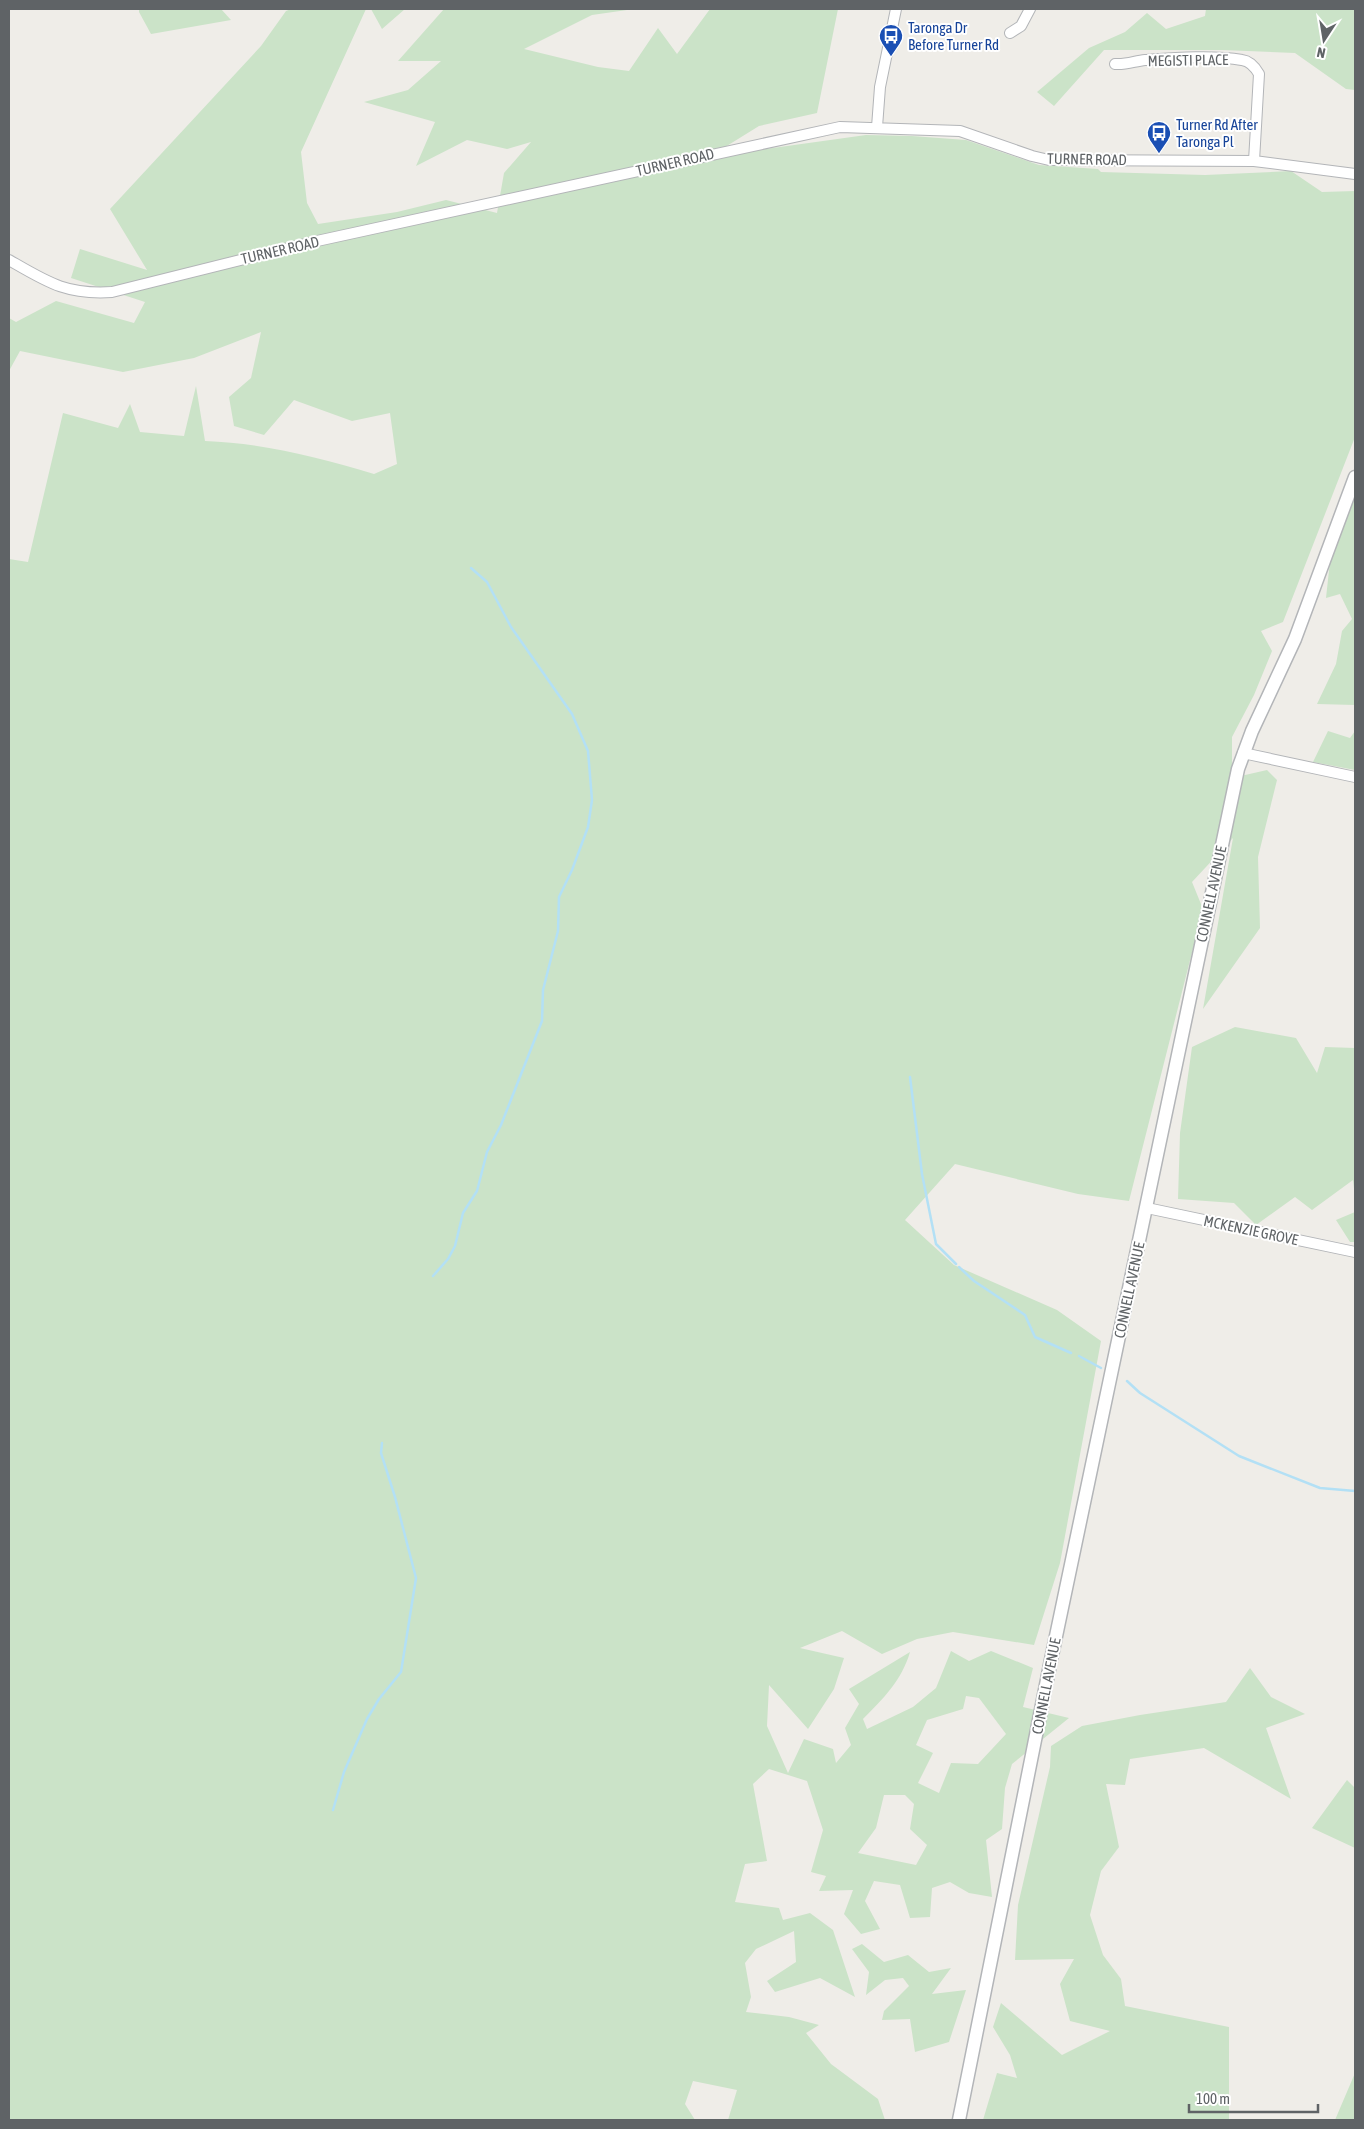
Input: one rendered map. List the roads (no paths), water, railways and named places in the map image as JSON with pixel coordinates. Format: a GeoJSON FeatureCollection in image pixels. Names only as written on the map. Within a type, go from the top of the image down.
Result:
{"type":"FeatureCollection","features":[{"type":"Feature","properties":{"kind":"street"},"geometry":{"type":"LineString","coordinates":[[877,127],[880,87],[896,9]]}},
{"type":"Feature","properties":{"kind":"street"},"geometry":{"type":"LineString","coordinates":[[1010,33],[1022,26],[1030,9]]}},
{"type":"Feature","properties":{"kind":"street","name":"MEGISTI PLACE"},"geometry":{"type":"LineString","coordinates":[[1115,64],[1125,65],[1142,60],[1195,58],[1243,60],[1250,64],[1259,74],[1254,162]]}},
{"type":"Feature","properties":{"kind":"street","name":"TURNER ROAD"},"geometry":{"type":"LineString","coordinates":[[9,260],[46,281],[66,289],[80,292],[112,292],[317,241],[840,126],[960,131],[1049,160],[1254,162],[1355,174]]}},
{"type":"Feature","properties":{"kind":"street","name":"CONNELL AVENUE"},"geometry":{"type":"LineString","coordinates":[[960,2120],[1053,1650],[1213,886],[1243,753],[1295,639],[1355,477]]}},
{"type":"Feature","properties":{"kind":"street"},"geometry":{"type":"LineString","coordinates":[[1243,753],[1355,777]]}},
{"type":"Feature","properties":{"kind":"street","name":"MCKENZIE GROVE"},"geometry":{"type":"LineString","coordinates":[[1147,1208],[1355,1252]]}},
{"type":"Feature","properties":{"kind":"waterway"},"geometry":{"type":"LineString","coordinates":[[433,1276],[448,1259],[455,1246],[463,1213],[477,1191],[487,1152],[501,1125],[542,1021],[543,990],[558,931],[559,897],[572,870],[588,827],[592,800],[588,751],[572,714],[511,627],[487,582],[471,568]]}},
{"type":"Feature","properties":{"kind":"waterway"},"geometry":{"type":"LineString","coordinates":[[910,1077],[922,1174],[936,1244],[956,1264]]}},
{"type":"Feature","properties":{"kind":"waterway"},"geometry":{"type":"LineString","coordinates":[[959,1267],[974,1281],[1025,1315],[1035,1337],[1071,1353]]}},
{"type":"Feature","properties":{"kind":"waterway"},"geometry":{"type":"LineString","coordinates":[[1079,1356],[1101,1368]]}},
{"type":"Feature","properties":{"kind":"waterway"},"geometry":{"type":"LineString","coordinates":[[1127,1381],[1140,1393],[1239,1456],[1320,1488],[1355,1491]]}},
{"type":"Feature","properties":{"kind":"waterway"},"geometry":{"type":"LineString","coordinates":[[333,1810],[344,1772],[367,1719],[379,1699],[401,1672],[416,1578],[395,1497],[381,1453],[382,1443]]}},
{"type":"Feature","properties":{"kind":"place","name":"Taronga Dr Before Turner Rd"},"geometry":{"type":"Point","coordinates":[891,57]}},
{"type":"Feature","properties":{"kind":"place","name":"Turner Rd After Taronga Pl"},"geometry":{"type":"Point","coordinates":[1159,154]}}]}
